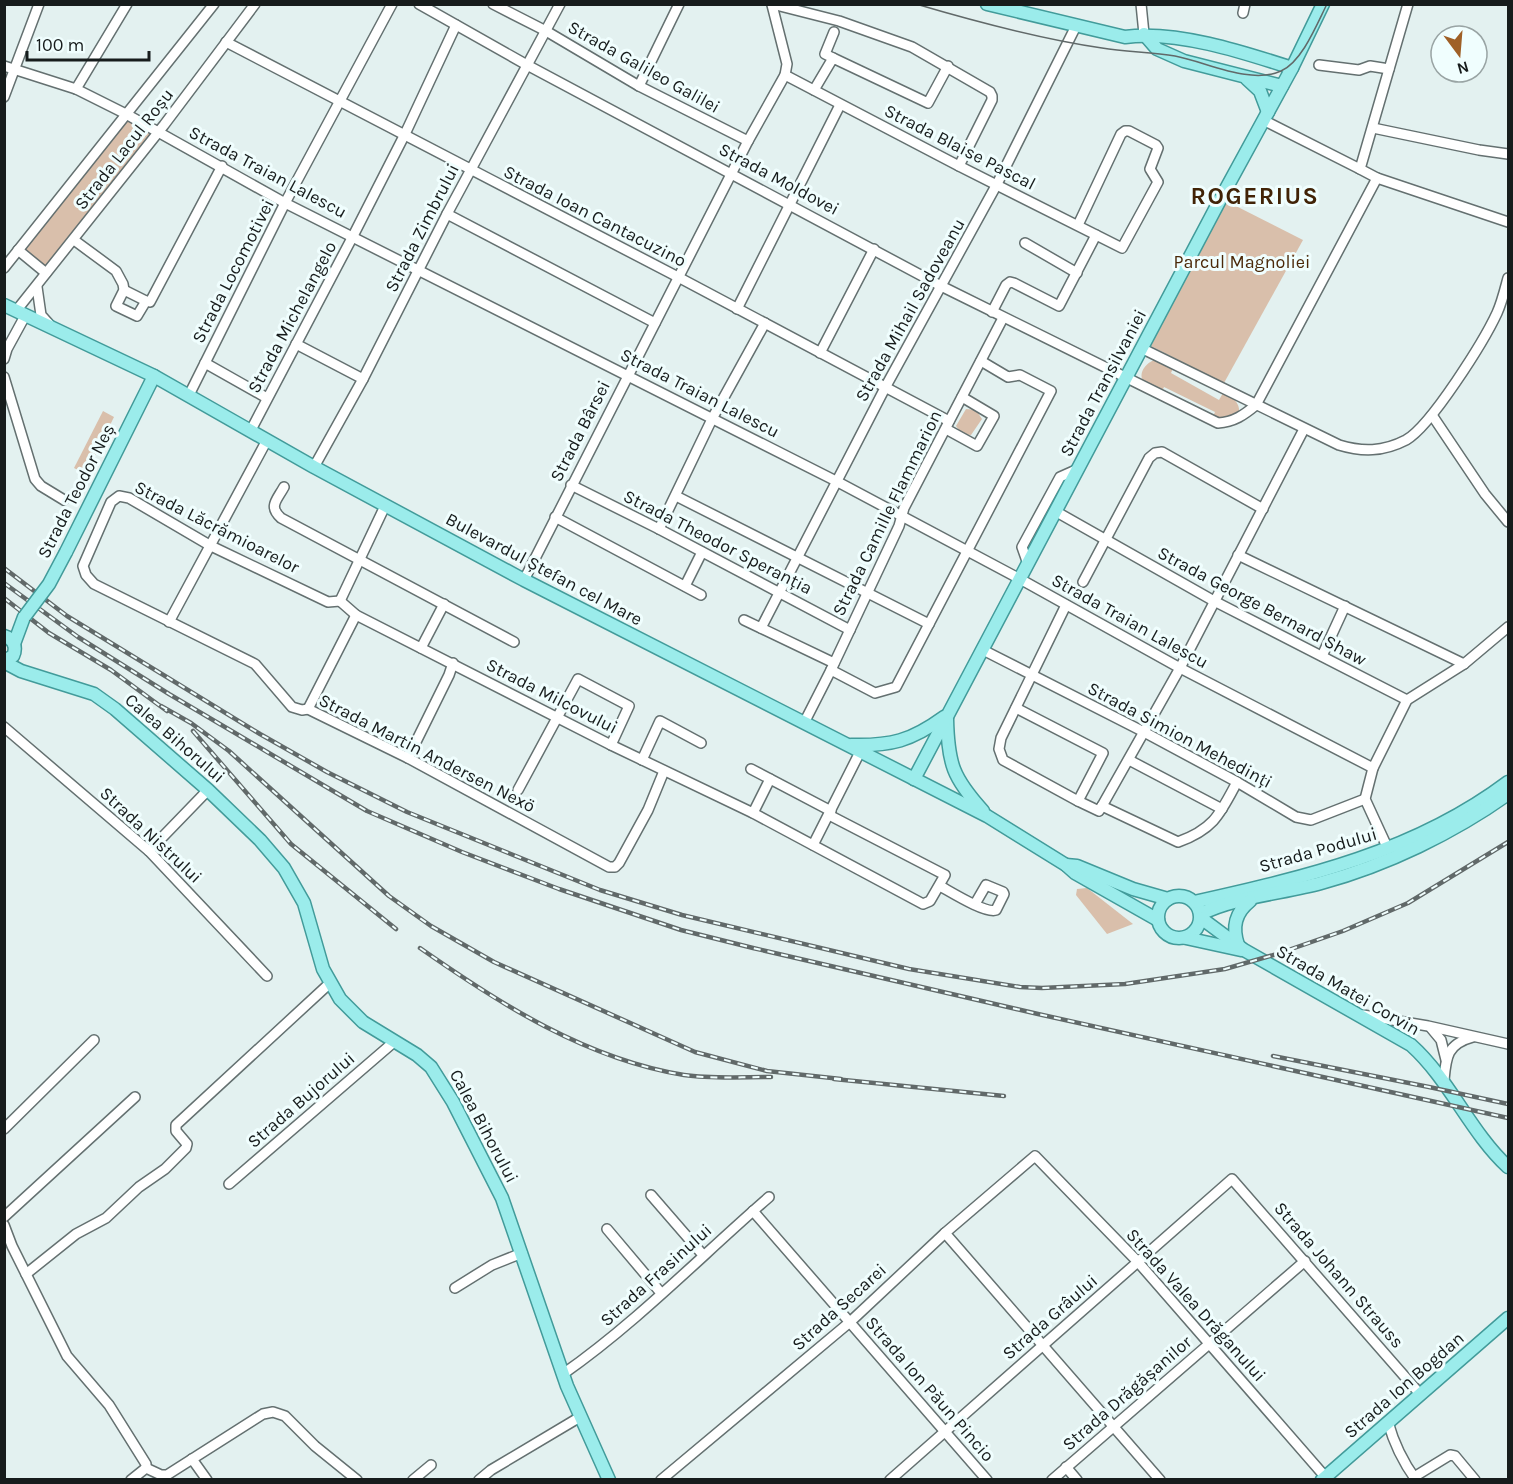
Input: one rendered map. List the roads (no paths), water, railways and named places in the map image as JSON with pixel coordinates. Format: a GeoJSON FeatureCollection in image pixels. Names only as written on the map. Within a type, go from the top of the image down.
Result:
{"type":"FeatureCollection","features":[{"type":"Feature","properties":{"kind":"main road"},"geometry":{"type":"LineString","coordinates":[[987,4],[1125,37],[1144,34],[1195,41],[1292,68]]}},
{"type":"Feature","properties":{"kind":"main road","name":"Strada Transilvaniei"},"geometry":{"type":"LineString","coordinates":[[914,778],[1292,68],[1323,4]]}},
{"type":"Feature","properties":{"kind":"main road"},"geometry":{"type":"LineString","coordinates":[[1144,34],[1157,49],[1177,59],[1282,86]]}},
{"type":"Feature","properties":{"kind":"main road"},"geometry":{"type":"LineString","coordinates":[[1244,77],[1255,84],[1260,91],[1265,116]]}},
{"type":"Feature","properties":{"kind":"main road","name":"Bulevardul Ștefan cel Mare"},"geometry":{"type":"LineString","coordinates":[[15,311],[154,376],[314,467],[524,580],[987,816],[1066,865],[1075,873],[1158,920]]}},
{"type":"Feature","properties":{"kind":"main road","name":"Strada Teodor Neș"},"geometry":{"type":"LineString","coordinates":[[4,662],[13,656],[10,640],[16,621],[24,616],[49,584],[154,376]]}},
{"type":"Feature","properties":{"kind":"main road"},"geometry":{"type":"LineString","coordinates":[[10,640],[30,672]]}},
{"type":"Feature","properties":{"kind":"main road","name":"Calea Bihorului"},"geometry":{"type":"LineString","coordinates":[[4,662],[21,671],[94,694],[115,709],[208,790],[260,840],[284,868],[304,903],[323,969],[340,999],[363,1022],[417,1055],[431,1067],[443,1083],[502,1198],[563,1374],[609,1479]]}},
{"type":"Feature","properties":{"kind":"main road"},"geometry":{"type":"LineString","coordinates":[[846,744],[879,745],[903,741],[925,731],[947,715]]}},
{"type":"Feature","properties":{"kind":"main road"},"geometry":{"type":"LineString","coordinates":[[947,715],[949,759],[963,787],[987,816]]}},
{"type":"Feature","properties":{"kind":"main road","name":"Strada Podului"},"geometry":{"type":"LineString","coordinates":[[1194,902],[1289,879],[1388,849],[1456,815],[1509,782]]}},
{"type":"Feature","properties":{"kind":"main road","name":"Strada Podului"},"geometry":{"type":"LineString","coordinates":[[1201,916],[1218,907],[1322,883],[1394,857],[1468,820],[1509,795]]}},
{"type":"Feature","properties":{"kind":"main road","name":"Bulevardul Ștefan cel Mare"},"geometry":{"type":"LineString","coordinates":[[1066,865],[1077,866],[1133,889],[1168,899]]}},
{"type":"Feature","properties":{"kind":"main road"},"geometry":{"type":"LineString","coordinates":[[1181,896],[1194,902],[1201,916],[1241,947],[1186,938],[1179,939],[1166,934],[1161,929],[1158,920],[1159,909],[1168,899],[1181,896]]}},
{"type":"Feature","properties":{"kind":"main road"},"geometry":{"type":"LineString","coordinates":[[1241,947],[1235,932],[1235,920],[1240,910],[1254,899]]}},
{"type":"Feature","properties":{"kind":"main road"},"geometry":{"type":"LineString","coordinates":[[1186,938],[1194,933],[1201,916]]}},
{"type":"Feature","properties":{"kind":"main road","name":"Strada Matei Corvin"},"geometry":{"type":"LineString","coordinates":[[1241,947],[1411,1045],[1444,1080],[1484,1139],[1509,1167]]}},
{"type":"Feature","properties":{"kind":"main road","name":"Strada Matei Corvin"},"geometry":{"type":"LineString","coordinates":[[1495,1152],[1509,1158]]}},
{"type":"Feature","properties":{"kind":"main road","name":"Strada Ion Bogdan"},"geometry":{"type":"LineString","coordinates":[[1325,1479],[1509,1318]]}},
{"type":"Feature","properties":{"kind":"street"},"geometry":{"type":"LineString","coordinates":[[4,97],[39,4]]}},
{"type":"Feature","properties":{"kind":"street"},"geometry":{"type":"LineString","coordinates":[[76,89],[127,4]]}},
{"type":"Feature","properties":{"kind":"street","name":"Strada Lacul Roșu"},"geometry":{"type":"LineString","coordinates":[[4,268],[214,4]]}},
{"type":"Feature","properties":{"kind":"street","name":"Strada Lacul Roșu"},"geometry":{"type":"LineString","coordinates":[[4,359],[15,311],[74,240],[255,4]]}},
{"type":"Feature","properties":{"kind":"street","name":"Strada Locomotivei"},"geometry":{"type":"LineString","coordinates":[[189,395],[285,202],[392,4]]}},
{"type":"Feature","properties":{"kind":"street","name":"Strada Moldovei"},"geometry":{"type":"LineString","coordinates":[[419,4],[527,65],[941,286],[1218,423],[1226,423],[1243,416],[1256,405]]}},
{"type":"Feature","properties":{"kind":"street","name":"Strada Galileo Galilei"},"geometry":{"type":"LineString","coordinates":[[493,4],[546,31],[639,86],[748,141]]}},
{"type":"Feature","properties":{"kind":"street","name":"Strada Zimbrului"},"geometry":{"type":"LineString","coordinates":[[314,467],[363,380],[447,214],[560,4]]}},
{"type":"Feature","properties":{"kind":"street"},"geometry":{"type":"LineString","coordinates":[[639,86],[679,4]]}},
{"type":"Feature","properties":{"kind":"street"},"geometry":{"type":"LineString","coordinates":[[1141,4],[1144,34]]}},
{"type":"Feature","properties":{"kind":"street"},"geometry":{"type":"LineString","coordinates":[[1360,169],[1408,4]]}},
{"type":"Feature","properties":{"kind":"street"},"geometry":{"type":"LineString","coordinates":[[785,75],[787,64],[772,5],[839,21],[912,46],[990,92],[992,96],[959,166]]}},
{"type":"Feature","properties":{"kind":"street","name":"Strada Michelangelo"},"geometry":{"type":"LineString","coordinates":[[250,430],[405,134],[456,25]]}},
{"type":"Feature","properties":{"kind":"street","name":"Strada Mihail Sadoveanu"},"geometry":{"type":"LineString","coordinates":[[761,628],[886,386],[997,184],[1076,26]]}},
{"type":"Feature","properties":{"kind":"street"},"geometry":{"type":"LineString","coordinates":[[834,32],[825,54],[928,103],[948,66]]}},
{"type":"Feature","properties":{"kind":"street","name":"Strada Ioan Cantacuzino"},"geometry":{"type":"LineString","coordinates":[[226,42],[886,386],[977,446],[994,416],[962,396]]}},
{"type":"Feature","properties":{"kind":"street"},"geometry":{"type":"LineString","coordinates":[[814,90],[832,58]]}},
{"type":"Feature","properties":{"kind":"street"},"geometry":{"type":"LineString","coordinates":[[1319,65],[1359,70],[1370,66],[1389,69]]}},
{"type":"Feature","properties":{"kind":"street","name":"Strada Traian Lalescu"},"geometry":{"type":"LineString","coordinates":[[4,66],[76,89],[126,114],[285,202],[836,481],[1180,668],[1373,768]]}},
{"type":"Feature","properties":{"kind":"street","name":"Strada Blaise Pascal"},"geometry":{"type":"LineString","coordinates":[[785,75],[959,166],[1124,248],[1158,182],[1150,169],[1158,148],[1129,131],[1121,134],[1078,225]]}},
{"type":"Feature","properties":{"kind":"street","name":"Strada Bârsei"},"geometry":{"type":"LineString","coordinates":[[524,580],[748,141],[785,75]]}},
{"type":"Feature","properties":{"kind":"street"},"geometry":{"type":"LineString","coordinates":[[738,309],[840,105]]}},
{"type":"Feature","properties":{"kind":"street"},"geometry":{"type":"LineString","coordinates":[[1265,116],[1377,178],[1509,222]]}},
{"type":"Feature","properties":{"kind":"street"},"geometry":{"type":"LineString","coordinates":[[1373,128],[1509,154]]}},
{"type":"Feature","properties":{"kind":"street"},"geometry":{"type":"LineString","coordinates":[[124,290],[150,303],[222,166]]}},
{"type":"Feature","properties":{"kind":"street"},"geometry":{"type":"LineString","coordinates":[[1256,405],[1377,178]]}},
{"type":"Feature","properties":{"kind":"street"},"geometry":{"type":"LineString","coordinates":[[447,214],[655,323]]}},
{"type":"Feature","properties":{"kind":"street"},"geometry":{"type":"LineString","coordinates":[[992,312],[1006,285],[1010,282],[1059,306],[1096,235]]}},
{"type":"Feature","properties":{"kind":"street"},"geometry":{"type":"LineString","coordinates":[[74,240],[116,271],[124,290],[116,306],[137,316],[146,301]]}},
{"type":"Feature","properties":{"kind":"street"},"geometry":{"type":"LineString","coordinates":[[1025,243],[1077,273]]}},
{"type":"Feature","properties":{"kind":"street"},"geometry":{"type":"LineString","coordinates":[[820,353],[874,249]]}},
{"type":"Feature","properties":{"kind":"street"},"geometry":{"type":"LineString","coordinates":[[18,250],[46,273]]}},
{"type":"Feature","properties":{"kind":"street"},"geometry":{"type":"LineString","coordinates":[[1141,348],[1339,445],[1369,451],[1385,448],[1412,436],[1432,415],[1489,329],[1509,278]]}},
{"type":"Feature","properties":{"kind":"street"},"geometry":{"type":"LineString","coordinates":[[37,287],[41,315],[53,328]]}},
{"type":"Feature","properties":{"kind":"street","name":"Strada Camille Flammarion"},"geometry":{"type":"LineString","coordinates":[[804,723],[833,666],[902,516],[1003,318]]}},
{"type":"Feature","properties":{"kind":"street"},"geometry":{"type":"LineString","coordinates":[[659,529],[713,417],[765,323]]}},
{"type":"Feature","properties":{"kind":"street"},"geometry":{"type":"LineString","coordinates":[[296,345],[363,380]]}},
{"type":"Feature","properties":{"kind":"street"},"geometry":{"type":"LineString","coordinates":[[744,620],[833,666],[874,693],[896,687],[1051,391],[1020,375],[1008,377],[981,361]]}},
{"type":"Feature","properties":{"kind":"street"},"geometry":{"type":"LineString","coordinates":[[205,363],[267,398]]}},
{"type":"Feature","properties":{"kind":"street"},"geometry":{"type":"LineString","coordinates":[[4,377],[35,479],[41,486],[64,500]]}},
{"type":"Feature","properties":{"kind":"street"},"geometry":{"type":"LineString","coordinates":[[1432,415],[1485,494],[1509,522]]}},
{"type":"Feature","properties":{"kind":"street","name":"Strada George Bernard Shaw"},"geometry":{"type":"LineString","coordinates":[[1304,429],[1238,555],[1464,664]]}},
{"type":"Feature","properties":{"kind":"street"},"geometry":{"type":"LineString","coordinates":[[169,622],[267,440]]}},
{"type":"Feature","properties":{"kind":"street"},"geometry":{"type":"LineString","coordinates":[[1083,582],[1103,540],[1149,458],[1155,453],[1162,452],[1263,509]]}},
{"type":"Feature","properties":{"kind":"street"},"geometry":{"type":"LineString","coordinates":[[1028,564],[1022,547],[1060,477],[1078,469]]}},
{"type":"Feature","properties":{"kind":"street","name":"Strada Theodor Speranția"},"geometry":{"type":"LineString","coordinates":[[571,485],[850,630]]}},
{"type":"Feature","properties":{"kind":"street"},"geometry":{"type":"LineString","coordinates":[[284,487],[273,507],[274,512],[281,518],[514,642]]}},
{"type":"Feature","properties":{"kind":"street","name":"Strada Lăcrămioarelor"},"geometry":{"type":"LineString","coordinates":[[82,566],[111,502],[119,496],[129,498],[211,546],[328,602],[340,600]]}},
{"type":"Feature","properties":{"kind":"street"},"geometry":{"type":"LineString","coordinates":[[676,496],[929,624]]}},
{"type":"Feature","properties":{"kind":"street"},"geometry":{"type":"LineString","coordinates":[[340,600],[385,506]]}},
{"type":"Feature","properties":{"kind":"street","name":"Strada George Bernard Shaw"},"geometry":{"type":"LineString","coordinates":[[1055,512],[1214,601],[1407,700]]}},
{"type":"Feature","properties":{"kind":"street"},"geometry":{"type":"LineString","coordinates":[[555,517],[701,595]]}},
{"type":"Feature","properties":{"kind":"street"},"geometry":{"type":"LineString","coordinates":[[685,586],[702,552]]}},
{"type":"Feature","properties":{"kind":"street"},"geometry":{"type":"LineString","coordinates":[[1066,605],[1001,738],[999,749],[1003,760],[1099,811],[1180,668],[1238,555]]}},
{"type":"Feature","properties":{"kind":"street","name":"Strada Martin Andersen Nexö"},"geometry":{"type":"LineString","coordinates":[[82,566],[86,576],[94,584],[255,664],[292,707],[308,709],[408,758],[609,867],[615,867],[619,863],[648,810],[664,771]]}},
{"type":"Feature","properties":{"kind":"street","name":"Strada Milcovului"},"geometry":{"type":"LineString","coordinates":[[340,600],[356,615],[558,719],[753,813],[923,904],[930,901],[940,886]]}},
{"type":"Feature","properties":{"kind":"street"},"geometry":{"type":"LineString","coordinates":[[421,648],[444,604]]}},
{"type":"Feature","properties":{"kind":"street"},"geometry":{"type":"LineString","coordinates":[[1322,656],[1346,606]]}},
{"type":"Feature","properties":{"kind":"street"},"geometry":{"type":"LineString","coordinates":[[308,709],[356,615]]}},
{"type":"Feature","properties":{"kind":"street"},"geometry":{"type":"LineString","coordinates":[[1388,849],[1365,798],[1373,768],[1407,700],[1464,664],[1509,627]]}},
{"type":"Feature","properties":{"kind":"street","name":"Strada Simion Mehedinți"},"geometry":{"type":"LineString","coordinates":[[983,650],[1144,732],[1296,817],[1311,820],[1365,798]]}},
{"type":"Feature","properties":{"kind":"street"},"geometry":{"type":"LineString","coordinates":[[408,758],[453,663]]}},
{"type":"Feature","properties":{"kind":"street"},"geometry":{"type":"LineString","coordinates":[[518,790],[578,679],[630,706],[612,745]]}},
{"type":"Feature","properties":{"kind":"street"},"geometry":{"type":"LineString","coordinates":[[1016,708],[1103,753],[1078,801]]}},
{"type":"Feature","properties":{"kind":"street"},"geometry":{"type":"LineString","coordinates":[[642,760],[660,721],[701,743]]}},
{"type":"Feature","properties":{"kind":"street","name":"Strada Nistrului"},"geometry":{"type":"LineString","coordinates":[[4,727],[149,851],[267,976]]}},
{"type":"Feature","properties":{"kind":"street"},"geometry":{"type":"LineString","coordinates":[[813,845],[860,752]]}},
{"type":"Feature","properties":{"kind":"street"},"geometry":{"type":"LineString","coordinates":[[1129,760],[1222,809]]}},
{"type":"Feature","properties":{"kind":"street"},"geometry":{"type":"LineString","coordinates":[[751,769],[945,875],[940,886],[975,904]]}},
{"type":"Feature","properties":{"kind":"street"},"geometry":{"type":"LineString","coordinates":[[753,813],[770,779]]}},
{"type":"Feature","properties":{"kind":"street"},"geometry":{"type":"LineString","coordinates":[[1102,806],[1178,842],[1195,836],[1210,826],[1236,782]]}},
{"type":"Feature","properties":{"kind":"street"},"geometry":{"type":"LineString","coordinates":[[149,851],[208,790]]}},
{"type":"Feature","properties":{"kind":"street"},"geometry":{"type":"LineString","coordinates":[[26,1274],[76,1234],[106,1218],[139,1187],[165,1169],[187,1144],[176,1131],[176,1125],[330,983]]}},
{"type":"Feature","properties":{"kind":"street"},"geometry":{"type":"LineString","coordinates":[[1358,1014],[1428,1026],[1509,1044]]}},
{"type":"Feature","properties":{"kind":"street"},"geometry":{"type":"LineString","coordinates":[[1428,1026],[1441,1040],[1446,1060],[1444,1080]]}},
{"type":"Feature","properties":{"kind":"street"},"geometry":{"type":"LineString","coordinates":[[1446,1060],[1453,1047],[1465,1039],[1474,1037]]}},
{"type":"Feature","properties":{"kind":"street"},"geometry":{"type":"LineString","coordinates":[[4,1129],[94,1040]]}},
{"type":"Feature","properties":{"kind":"street","name":"Strada Bujorului"},"geometry":{"type":"LineString","coordinates":[[229,1184],[394,1041]]}},
{"type":"Feature","properties":{"kind":"street"},"geometry":{"type":"LineString","coordinates":[[4,1217],[135,1097]]}},
{"type":"Feature","properties":{"kind":"street","name":"Strada Secarei"},"geometry":{"type":"LineString","coordinates":[[661,1479],[850,1322],[945,1233],[1035,1156]]}},
{"type":"Feature","properties":{"kind":"street","name":"Strada Valea Drăganului"},"geometry":{"type":"LineString","coordinates":[[1035,1156],[1138,1262],[1325,1479]]}},
{"type":"Feature","properties":{"kind":"street","name":"Strada Grâului"},"geometry":{"type":"LineString","coordinates":[[890,1479],[1232,1179]]}},
{"type":"Feature","properties":{"kind":"street","name":"Strada Johann Strauss"},"geometry":{"type":"LineString","coordinates":[[1232,1179],[1420,1394]]}},
{"type":"Feature","properties":{"kind":"street"},"geometry":{"type":"LineString","coordinates":[[651,1195],[703,1255]]}},
{"type":"Feature","properties":{"kind":"street","name":"Strada Frasinului"},"geometry":{"type":"LineString","coordinates":[[563,1374],[594,1352],[769,1197]]}},
{"type":"Feature","properties":{"kind":"street","name":"Strada Ion Păun Pincio"},"geometry":{"type":"LineString","coordinates":[[753,1211],[987,1479]]}},
{"type":"Feature","properties":{"kind":"street"},"geometry":{"type":"LineString","coordinates":[[4,1225],[12,1246],[67,1356],[109,1405],[146,1464],[146,1468]]}},
{"type":"Feature","properties":{"kind":"street"},"geometry":{"type":"LineString","coordinates":[[607,1229],[661,1293]]}},
{"type":"Feature","properties":{"kind":"street"},"geometry":{"type":"LineString","coordinates":[[945,1233],[1160,1479]]}},
{"type":"Feature","properties":{"kind":"street"},"geometry":{"type":"LineString","coordinates":[[455,1288],[492,1265],[522,1253]]}},
{"type":"Feature","properties":{"kind":"street","name":"Strada Drăgășanilor"},"geometry":{"type":"LineString","coordinates":[[1052,1479],[1305,1261]]}},
{"type":"Feature","properties":{"kind":"street"},"geometry":{"type":"LineString","coordinates":[[146,1468],[161,1475],[167,1475],[263,1414],[273,1412],[285,1416],[315,1446],[357,1479]]}},
{"type":"Feature","properties":{"kind":"street"},"geometry":{"type":"LineString","coordinates":[[479,1479],[580,1417]]}},
{"type":"Feature","properties":{"kind":"street"},"geometry":{"type":"LineString","coordinates":[[1388,1422],[1401,1458],[1415,1478],[1450,1455],[1455,1456],[1475,1479]]}},
{"type":"Feature","properties":{"kind":"street"},"geometry":{"type":"LineString","coordinates":[[192,1459],[207,1479]]}},
{"type":"Feature","properties":{"kind":"street"},"geometry":{"type":"LineString","coordinates":[[413,1479],[431,1465]]}},
{"type":"Feature","properties":{"kind":"street"},"geometry":{"type":"LineString","coordinates":[[1066,1467],[1077,1479]]}},
{"type":"Feature","properties":{"kind":"street"},"geometry":{"type":"LineString","coordinates":[[131,1479],[146,1468]]}},
{"type":"Feature","properties":{"kind":"tram line"},"geometry":{"type":"LineString","coordinates":[[916,4],[1055,40],[1175,56],[1228,71],[1256,75],[1269,75],[1281,71],[1296,60],[1327,4]]}},
{"type":"Feature","properties":{"kind":"railway"},"geometry":{"type":"LineString","coordinates":[[4,568],[67,616],[260,734],[327,772],[407,812],[600,890],[682,915],[909,969],[1020,987],[1042,988],[1125,984],[1225,969],[1343,931],[1408,903],[1508,842]]}},
{"type":"Feature","properties":{"kind":"railway"},"geometry":{"type":"LineString","coordinates":[[4,583],[78,637],[169,694],[367,811],[462,852],[559,889],[681,930],[753,948],[1508,1118]]}},
{"type":"Feature","properties":{"kind":"railway"},"geometry":{"type":"LineString","coordinates":[[4,598],[49,633],[111,670],[167,711]]}},
{"type":"Feature","properties":{"kind":"railway"},"geometry":{"type":"LineString","coordinates":[[161,706],[191,723],[229,751],[389,896],[431,926],[494,962],[695,1052],[767,1071],[841,1079]]}},
{"type":"Feature","properties":{"kind":"railway"},"geometry":{"type":"LineString","coordinates":[[193,731],[291,844],[396,929]]}},
{"type":"Feature","properties":{"kind":"railway"},"geometry":{"type":"LineString","coordinates":[[420,948],[513,1009],[578,1043],[613,1056],[684,1075],[771,1077]]}},
{"type":"Feature","properties":{"kind":"railway"},"geometry":{"type":"LineString","coordinates":[[1273,1056],[1508,1104]]}},
{"type":"Feature","properties":{"kind":"railway"},"geometry":{"type":"LineString","coordinates":[[834,1079],[1004,1096]]}},
{"type":"Feature","properties":{"kind":"district","name":"ROGERIUS"},"geometry":{"type":"Point","coordinates":[1255,196]}},
{"type":"Feature","properties":{"kind":"park label","name":"Parcul Magnoliei"},"geometry":{"type":"Point","coordinates":[1242,262]}}]}
